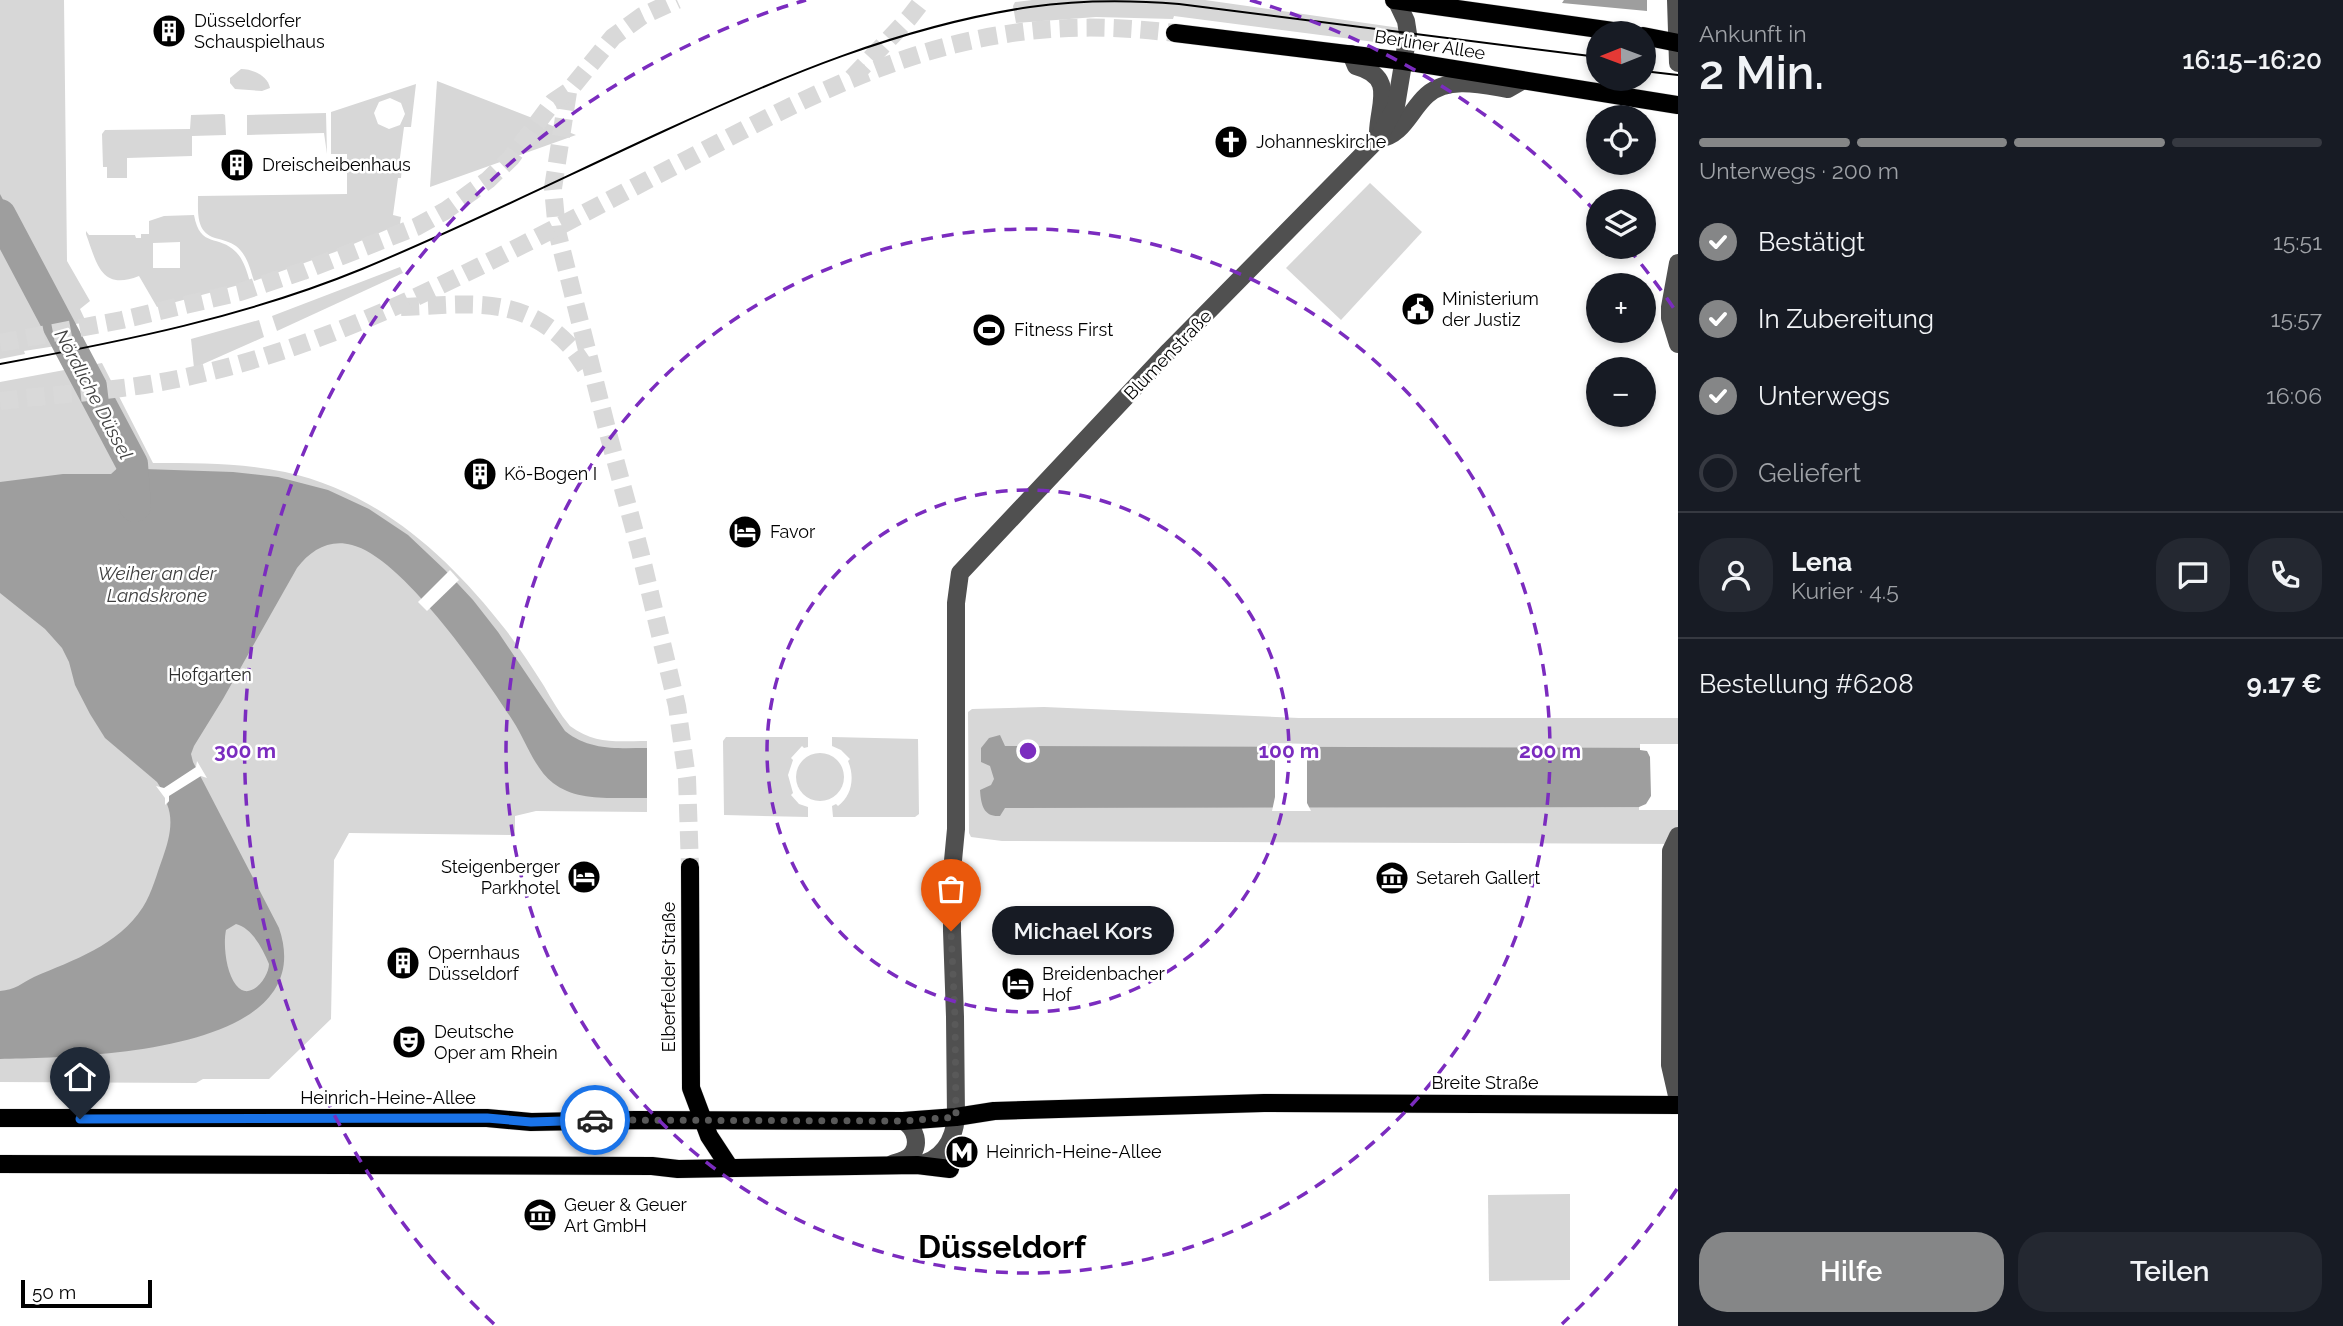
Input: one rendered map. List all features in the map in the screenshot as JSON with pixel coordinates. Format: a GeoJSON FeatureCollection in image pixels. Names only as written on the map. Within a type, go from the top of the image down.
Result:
{"type":"FeatureCollection","features":[{"type":"Feature","properties":{"kind":"main road"},"geometry":{"type":"LineString","coordinates":[[1395,0],[1586,27]]}},
{"type":"Feature","properties":{"kind":"main road","name":"Berliner Allee"},"geometry":{"type":"LineString","coordinates":[[1175,33],[1404,61],[1678,105]]}},
{"type":"Feature","properties":{"kind":"main road"},"geometry":{"type":"LineString","coordinates":[[1656,38],[1677,42]]}},
{"type":"Feature","properties":{"kind":"main road","name":"Elberfelder Straße"},"geometry":{"type":"LineString","coordinates":[[690,867],[691,1088],[711,1140],[730,1168]]}},
{"type":"Feature","properties":{"kind":"main road"},"geometry":{"type":"LineString","coordinates":[[671,1120],[691,1088]]}},
{"type":"Feature","properties":{"kind":"main road","name":"Heinrich-Heine-Allee"},"geometry":{"type":"LineString","coordinates":[[0,1118],[487,1118],[531,1122],[903,1121],[1014,1110],[1291,1103]]}},
{"type":"Feature","properties":{"kind":"main road","name":"Breite Straße"},"geometry":{"type":"LineString","coordinates":[[1291,1103],[1678,1103]]}},
{"type":"Feature","properties":{"kind":"main road"},"geometry":{"type":"LineString","coordinates":[[0,1164],[640,1166],[678,1170],[917,1165],[950,1169]]}},
{"type":"Feature","properties":{"kind":"street"},"geometry":{"type":"LineString","coordinates":[[1378,139],[1396,106],[1408,29],[1395,0]]}},
{"type":"Feature","properties":{"kind":"street"},"geometry":{"type":"LineString","coordinates":[[1676,0],[1678,63]]}},
{"type":"Feature","properties":{"kind":"street"},"geometry":{"type":"LineString","coordinates":[[1351,54],[1356,66],[1373,73],[1382,87],[1384,97],[1378,119],[1378,139]]}},
{"type":"Feature","properties":{"kind":"street","name":"Blumenstraße"},"geometry":{"type":"LineString","coordinates":[[956,1117],[951,919],[956,829],[956,603],[960,573],[1245,274],[1378,139],[1393,134],[1427,94],[1464,83],[1508,89],[1522,81]]}},
{"type":"Feature","properties":{"kind":"street"},"geometry":{"type":"LineString","coordinates":[[1678,263],[1670,307],[1670,318],[1678,344]]}},
{"type":"Feature","properties":{"kind":"street"},"geometry":{"type":"LineString","coordinates":[[1678,836],[1671,851],[1670,1052],[1678,1103]]}},
{"type":"Feature","properties":{"kind":"street"},"geometry":{"type":"LineString","coordinates":[[917,1165],[929,1162],[944,1151],[954,1131],[956,1117]]}},
{"type":"Feature","properties":{"kind":"street"},"geometry":{"type":"LineString","coordinates":[[885,1165],[904,1160],[913,1151],[914,1132],[903,1121]]}},
{"type":"Feature","properties":{"kind":"green space"},"geometry":{"type":"Polygon","coordinates":[[[0,0],[64,0],[67,261],[90,301],[80,309],[86,322],[60,327],[69,344],[24,351],[25,354],[0,359],[0,0]]]}},
{"type":"Feature","properties":{"kind":"green space"},"geometry":{"type":"Polygon","coordinates":[[[1205,0],[1400,28],[1398,45],[1174,16],[1173,19],[1096,17],[1016,23],[1013,6],[1015,2],[1205,0]]]}},
{"type":"Feature","properties":{"kind":"green space"},"geometry":{"type":"Polygon","coordinates":[[[241,69],[259,74],[270,88],[262,91],[235,89],[230,78],[241,69]]]}},
{"type":"Feature","properties":{"kind":"green space"},"geometry":{"type":"Polygon","coordinates":[[[437,81],[576,135],[430,187],[437,81]]]}},
{"type":"Feature","properties":{"kind":"green space"},"geometry":{"type":"Polygon","coordinates":[[[416,84],[411,127],[404,127],[399,165],[402,165],[401,178],[398,178],[393,215],[401,217],[400,224],[335,252],[254,281],[243,253],[231,243],[209,235],[201,227],[198,196],[347,194],[347,154],[331,154],[331,112],[416,84]],[[390,98],[379,102],[374,113],[378,124],[389,129],[400,125],[405,114],[401,103],[390,98]]]}},
{"type":"Feature","properties":{"kind":"green space"},"geometry":{"type":"Polygon","coordinates":[[[326,113],[327,154],[324,133],[247,135],[247,115],[326,113]]]}},
{"type":"Feature","properties":{"kind":"green space"},"geometry":{"type":"Polygon","coordinates":[[[223,114],[226,135],[192,136],[192,156],[127,158],[127,178],[107,178],[107,167],[103,167],[102,134],[105,130],[190,129],[191,115],[223,114]]]}},
{"type":"Feature","properties":{"kind":"green space"},"geometry":{"type":"Polygon","coordinates":[[[1370,183],[1422,232],[1341,320],[1286,268],[1370,183]]]}},
{"type":"Feature","properties":{"kind":"green space"},"geometry":{"type":"Polygon","coordinates":[[[194,215],[197,226],[205,237],[223,243],[239,255],[250,282],[157,307],[139,276],[116,280],[102,272],[86,231],[89,235],[135,235],[136,238],[141,238],[141,234],[149,234],[149,221],[164,216],[194,215]],[[180,242],[153,243],[153,268],[180,268],[180,242]]]}},
{"type":"Feature","properties":{"kind":"green space"},"geometry":{"type":"Polygon","coordinates":[[[400,267],[403,273],[277,331],[272,316],[400,267]]]}},
{"type":"Feature","properties":{"kind":"green space"},"geometry":{"type":"Polygon","coordinates":[[[259,320],[264,337],[194,368],[191,339],[259,320]]]}},
{"type":"Feature","properties":{"kind":"green space","name":"Hofgarten"},"geometry":{"type":"Polygon","coordinates":[[[102,363],[153,463],[236,465],[285,472],[319,481],[380,511],[435,553],[483,602],[520,650],[570,726],[598,739],[647,741],[647,812],[536,811],[515,816],[515,835],[349,833],[334,860],[331,1019],[269,1079],[203,1079],[196,1083],[0,1082],[0,382],[102,363]]]}},
{"type":"Feature","properties":{"kind":"green space"},"geometry":{"type":"Polygon","coordinates":[[[1044,707],[1299,718],[1678,718],[1678,844],[1002,841],[971,837],[968,712],[972,709],[1044,707]]]}},
{"type":"Feature","properties":{"kind":"green space"},"geometry":{"type":"Polygon","coordinates":[[[726,737],[808,737],[808,747],[802,746],[791,758],[793,760],[788,775],[793,793],[791,795],[799,804],[808,807],[808,817],[724,815],[723,741],[726,737]]]}},
{"type":"Feature","properties":{"kind":"green space"},"geometry":{"type":"Polygon","coordinates":[[[832,737],[918,739],[919,814],[915,817],[833,817],[832,806],[843,802],[852,780],[848,761],[850,759],[832,746],[832,737]]]}},
{"type":"Feature","properties":{"kind":"green space"},"geometry":{"type":"Polygon","coordinates":[[[820,753],[837,760],[844,777],[837,794],[820,801],[803,794],[796,777],[803,760],[820,753]]]}},
{"type":"Feature","properties":{"kind":"green space"},"geometry":{"type":"Polygon","coordinates":[[[1570,1194],[1570,1280],[1489,1281],[1488,1195],[1570,1194]]]}},
{"type":"Feature","properties":{"kind":"water"},"geometry":{"type":"Polygon","coordinates":[[[1564,0],[1647,0],[1647,11],[1562,3],[1564,0]]]}},
{"type":"Feature","properties":{"kind":"water"},"geometry":{"type":"Polygon","coordinates":[[[0,194],[69,325],[52,328],[0,230],[0,194]]]}},
{"type":"Feature","properties":{"kind":"water"},"geometry":{"type":"Polygon","coordinates":[[[88,364],[113,411],[97,413],[72,367],[88,364]]]}},
{"type":"Feature","properties":{"kind":"water"},"geometry":{"type":"Polygon","coordinates":[[[118,420],[136,456],[119,456],[102,423],[118,420]]]}},
{"type":"Feature","properties":{"kind":"water","name":"Weiher an der Landskrone"},"geometry":{"type":"Polygon","coordinates":[[[141,463],[144,469],[233,472],[278,477],[328,490],[369,509],[408,535],[473,600],[565,731],[594,745],[647,748],[647,798],[586,796],[574,794],[553,783],[535,762],[513,721],[463,649],[418,594],[372,554],[352,545],[328,545],[314,551],[297,568],[191,754],[279,928],[283,970],[264,1002],[230,1025],[184,1041],[81,1056],[0,1059],[0,991],[14,988],[79,958],[121,932],[143,907],[169,837],[169,801],[157,782],[105,738],[75,685],[62,648],[45,629],[0,593],[0,482],[63,474],[111,474],[122,464],[141,463]],[[236,924],[226,930],[225,951],[233,980],[241,990],[247,991],[258,986],[266,975],[269,964],[256,940],[242,926],[236,924]]]}},
{"type":"Feature","properties":{"kind":"water"},"geometry":{"type":"Polygon","coordinates":[[[1000,735],[1005,746],[1678,748],[1678,807],[1005,808],[1000,816],[995,816],[984,809],[981,801],[980,790],[991,785],[994,779],[990,766],[981,762],[981,748],[989,738],[1000,735]]]}},
{"type":"Feature","properties":{"kind":"pier"},"geometry":{"type":"Polygon","coordinates":[[[450,570],[459,580],[427,611],[418,602],[450,570]]]}},
{"type":"Feature","properties":{"kind":"pier"},"geometry":{"type":"Polygon","coordinates":[[[1272,743],[1312,744],[1307,750],[1307,803],[1311,811],[1272,811],[1275,797],[1275,750],[1272,743]]]}},
{"type":"Feature","properties":{"kind":"pier"},"geometry":{"type":"Polygon","coordinates":[[[1640,744],[1678,744],[1678,810],[1639,810],[1651,796],[1650,757],[1647,751],[1640,750],[1640,744]]]}},
{"type":"Feature","properties":{"kind":"pier"},"geometry":{"type":"Polygon","coordinates":[[[197,761],[207,778],[201,776],[169,796],[165,805],[165,798],[156,786],[164,788],[196,767],[197,761]]]}},
{"type":"Feature","properties":{"kind":"waterway","name":"Nördliche Düssel"},"geometry":{"type":"LineString","coordinates":[[0,215],[132,464],[135,506]]}},
{"type":"Feature","properties":{"kind":"tunnel"},"geometry":{"type":"LineString","coordinates":[[0,343],[122,320],[240,292],[303,271],[416,227],[445,211],[488,180],[511,158],[553,102],[568,92],[613,37],[642,16],[677,0]]}},
{"type":"Feature","properties":{"kind":"tunnel"},"geometry":{"type":"LineString","coordinates":[[852,78],[923,0]]}},
{"type":"Feature","properties":{"kind":"tunnel"},"geometry":{"type":"LineString","coordinates":[[0,401],[112,389],[181,378],[244,363],[335,332],[468,272],[799,102],[918,55],[958,43],[1044,29],[1109,28],[1175,33]]}},
{"type":"Feature","properties":{"kind":"tunnel"},"geometry":{"type":"LineString","coordinates":[[568,92],[553,188],[557,231],[677,706],[687,778],[690,867]]}},
{"type":"Feature","properties":{"kind":"tunnel"},"geometry":{"type":"LineString","coordinates":[[401,307],[470,304],[512,310],[532,317],[570,346],[589,373]]}},
{"type":"Feature","properties":{"kind":"tram line"},"geometry":{"type":"LineString","coordinates":[[0,364],[184,326],[318,286],[438,236],[708,111],[797,73],[888,40],[982,16],[1067,3],[1104,1],[1179,4],[1586,55]]}},
{"type":"Feature","properties":{"kind":"tram line"},"geometry":{"type":"LineString","coordinates":[[1656,72],[1678,75]]}},
{"type":"Feature","properties":{"kind":"way so far"},"geometry":{"type":"LineString","coordinates":[[595,1120],[903,1121],[956,1117],[955,986],[951,931]]}},
{"type":"Feature","properties":{"kind":"place","name":"Düsseldorfer Schauspielhaus"},"geometry":{"type":"Point","coordinates":[169,31]}},
{"type":"Feature","properties":{"kind":"place","name":"Johanneskirche"},"geometry":{"type":"Point","coordinates":[1231,142]}},
{"type":"Feature","properties":{"kind":"place","name":"Dreischeibenhaus"},"geometry":{"type":"Point","coordinates":[237,165]}},
{"type":"Feature","properties":{"kind":"place","name":"Ministerium der Justiz"},"geometry":{"type":"Point","coordinates":[1418,309]}},
{"type":"Feature","properties":{"kind":"place","name":"Fitness First"},"geometry":{"type":"Point","coordinates":[989,330]}},
{"type":"Feature","properties":{"kind":"place","name":"Kö-Bogen I"},"geometry":{"type":"Point","coordinates":[480,474]}},
{"type":"Feature","properties":{"kind":"place","name":"Favor"},"geometry":{"type":"Point","coordinates":[745,532]}},
{"type":"Feature","properties":{"kind":"place","name":"Steigenberger Parkhotel"},"geometry":{"type":"Point","coordinates":[584,877]}},
{"type":"Feature","properties":{"kind":"place","name":"Setareh Gallert"},"geometry":{"type":"Point","coordinates":[1392,878]}},
{"type":"Feature","properties":{"kind":"place","name":"Michael Kors"},"geometry":{"type":"Point","coordinates":[951,931]}},
{"type":"Feature","properties":{"kind":"place","name":"Opernhaus Düsseldorf"},"geometry":{"type":"Point","coordinates":[403,963]}},
{"type":"Feature","properties":{"kind":"place","name":"Breidenbacher Hof"},"geometry":{"type":"Point","coordinates":[1018,984]}},
{"type":"Feature","properties":{"kind":"place","name":"Deutsche Oper am Rhein"},"geometry":{"type":"Point","coordinates":[409,1042]}},
{"type":"Feature","properties":{"kind":"place","name":"Heinrich-Heine-Allee"},"geometry":{"type":"Point","coordinates":[962,1152]}},
{"type":"Feature","properties":{"kind":"place","name":"Geuer & Geuer Art GmbH"},"geometry":{"type":"Point","coordinates":[540,1215]}},
{"type":"Feature","properties":{"kind":"district","name":"Düsseldorf"},"geometry":{"type":"Point","coordinates":[1002,1247]}},
{"type":"Feature","properties":{"kind":"route"},"geometry":{"type":"LineString","coordinates":[[80,1119],[487,1118],[531,1122],[595,1120]]}}]}
